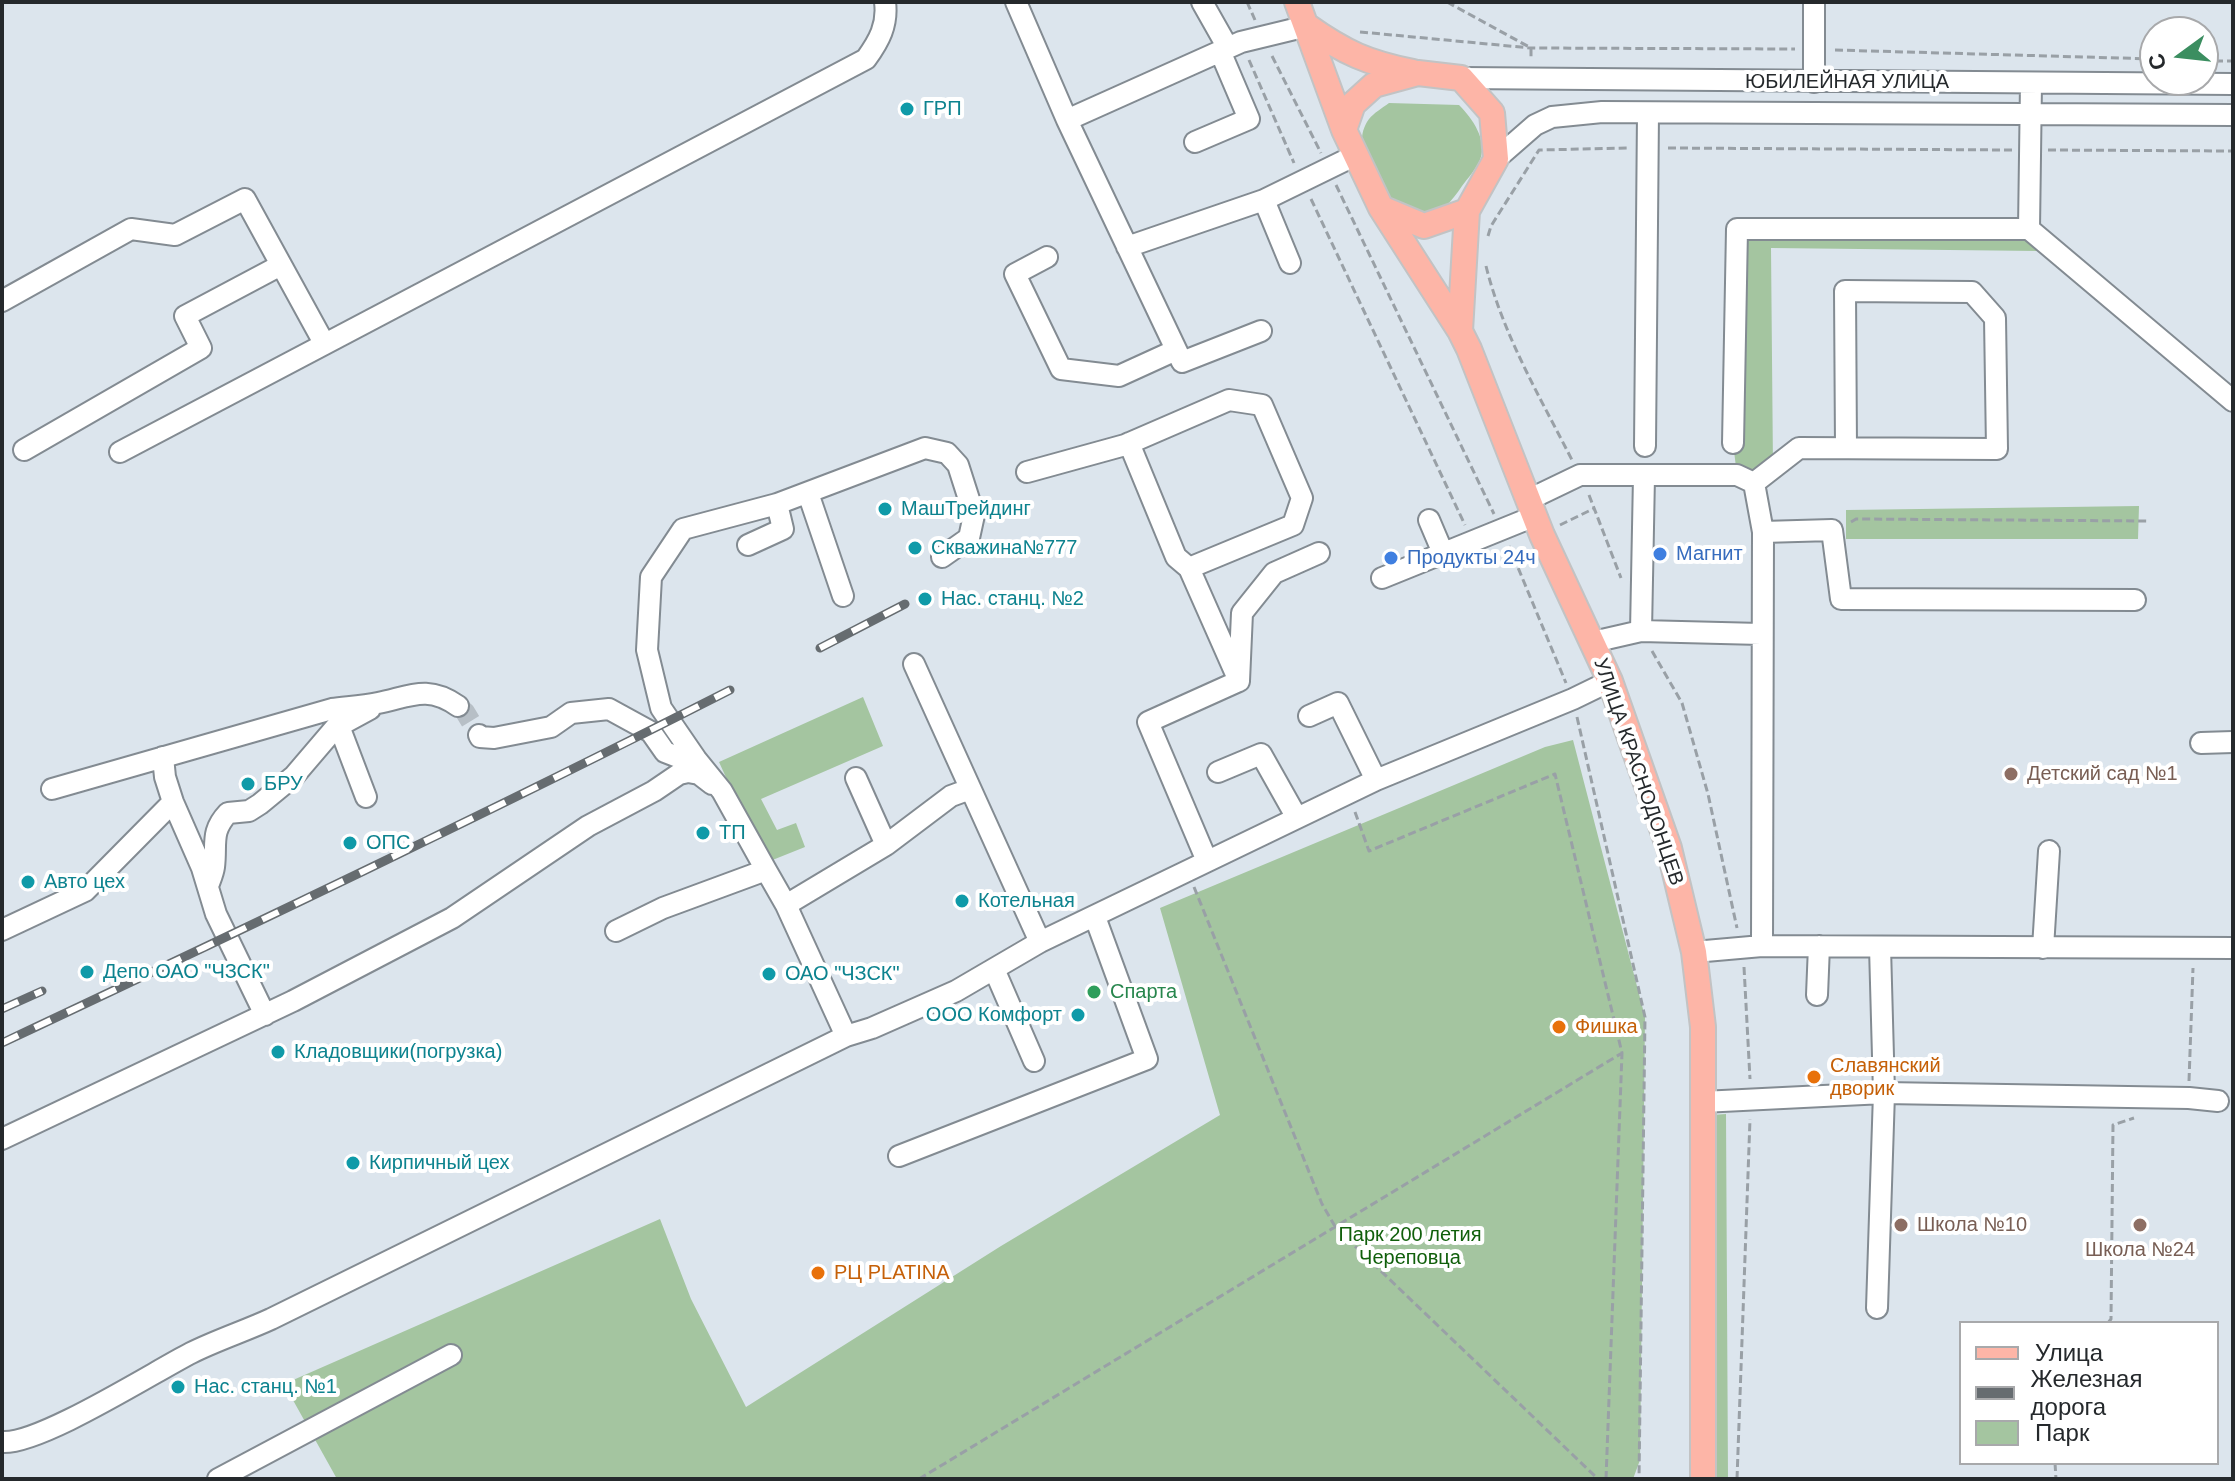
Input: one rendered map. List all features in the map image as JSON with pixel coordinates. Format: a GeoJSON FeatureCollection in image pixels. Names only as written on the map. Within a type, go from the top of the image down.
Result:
{"type":"FeatureCollection","features":[{"type":"Feature","properties":{"kind":"main road"},"geometry":{"type":"LineString","coordinates":[[1297,2],[1344,130],[1381,208],[1424,226],[1467,211],[1496,159],[1492,113],[1461,78],[1372,64],[1336,47],[1307,26]]}},
{"type":"Feature","properties":{"kind":"main road"},"geometry":{"type":"LineString","coordinates":[[1344,130],[1353,104],[1374,85],[1418,73]]}},
{"type":"Feature","properties":{"kind":"main road","name":"УЛИЦА КРАСНОДОНЦЕВ"},"geometry":{"type":"LineString","coordinates":[[1381,208],[1460,331],[1562,582],[1610,681],[1669,848],[1694,952],[1703,1027],[1703,1479]]}},
{"type":"Feature","properties":{"kind":"main road","name":"УЛИЦА КРАСНОДОНЦЕВ"},"geometry":{"type":"LineString","coordinates":[[1460,331],[1467,211]]}},
{"type":"Feature","properties":{"kind":"street"},"geometry":{"type":"LineString","coordinates":[[120,452],[866,59],[878,43],[887,18],[885,2]]}},
{"type":"Feature","properties":{"kind":"street"},"geometry":{"type":"LineString","coordinates":[[1016,2],[1067,120],[1182,362],[1261,331]]}},
{"type":"Feature","properties":{"kind":"street"},"geometry":{"type":"LineString","coordinates":[[1195,142],[1249,119],[1230,47],[1202,2]]}},
{"type":"Feature","properties":{"kind":"street"},"geometry":{"type":"LineString","coordinates":[[1814,2],[1814,82]]}},
{"type":"Feature","properties":{"kind":"street"},"geometry":{"type":"LineString","coordinates":[[1067,120],[1230,47],[1307,26]]}},
{"type":"Feature","properties":{"kind":"street","name":"ЮБИЛЕЙНАЯ УЛИЦА"},"geometry":{"type":"LineString","coordinates":[[1461,78],[2233,84]]}},
{"type":"Feature","properties":{"kind":"street"},"geometry":{"type":"LineString","coordinates":[[1843,82],[1843,113]]}},
{"type":"Feature","properties":{"kind":"street"},"geometry":{"type":"LineString","coordinates":[[2029,229],[2031,83]]}},
{"type":"Feature","properties":{"kind":"street","name":"ЮБИЛЕЙНАЯ УЛИЦА"},"geometry":{"type":"LineString","coordinates":[[1496,159],[1535,125],[1552,117],[1602,112],[2233,115]]}},
{"type":"Feature","properties":{"kind":"street"},"geometry":{"type":"LineString","coordinates":[[1645,446],[1648,113]]}},
{"type":"Feature","properties":{"kind":"street"},"geometry":{"type":"LineString","coordinates":[[1127,247],[1264,200],[1356,155]]}},
{"type":"Feature","properties":{"kind":"street"},"geometry":{"type":"LineString","coordinates":[[2,301],[131,229],[175,235],[245,199],[324,343]]}},
{"type":"Feature","properties":{"kind":"street"},"geometry":{"type":"LineString","coordinates":[[1264,200],[1290,263]]}},
{"type":"Feature","properties":{"kind":"street"},"geometry":{"type":"LineString","coordinates":[[1733,443],[1737,229],[2029,229],[2233,401]]}},
{"type":"Feature","properties":{"kind":"street"},"geometry":{"type":"LineString","coordinates":[[1047,257],[1015,274],[1061,369],[1119,376],[1176,350]]}},
{"type":"Feature","properties":{"kind":"street"},"geometry":{"type":"LineString","coordinates":[[24,450],[201,348],[185,316],[281,265]]}},
{"type":"Feature","properties":{"kind":"street"},"geometry":{"type":"LineString","coordinates":[[1754,483],[1799,448],[1997,449],[1995,318],[1972,292],[1845,291],[1846,448]]}},
{"type":"Feature","properties":{"kind":"street"},"geometry":{"type":"LineString","coordinates":[[1027,472],[1129,443],[1229,400],[1262,405],[1302,498],[1293,525],[1189,568]]}},
{"type":"Feature","properties":{"kind":"street"},"geometry":{"type":"LineString","coordinates":[[1129,443],[1176,557],[1189,568],[1239,681]]}},
{"type":"Feature","properties":{"kind":"street"},"geometry":{"type":"LineString","coordinates":[[846,1036],[786,905],[722,791],[661,708],[647,650],[651,577],[683,529],[777,504],[925,448],[947,453],[958,465],[974,515],[969,538],[942,557]]}},
{"type":"Feature","properties":{"kind":"street"},"geometry":{"type":"LineString","coordinates":[[1382,578],[1501,530],[1580,475],[1737,475],[1754,483]]}},
{"type":"Feature","properties":{"kind":"street"},"geometry":{"type":"LineString","coordinates":[[1641,631],[1644,476]]}},
{"type":"Feature","properties":{"kind":"street"},"geometry":{"type":"LineString","coordinates":[[1752,947],[1763,532],[1754,483]]}},
{"type":"Feature","properties":{"kind":"street"},"geometry":{"type":"LineString","coordinates":[[808,493],[843,596]]}},
{"type":"Feature","properties":{"kind":"street"},"geometry":{"type":"LineString","coordinates":[[748,545],[783,529],[777,504]]}},
{"type":"Feature","properties":{"kind":"street"},"geometry":{"type":"LineString","coordinates":[[1429,520],[1443,553]]}},
{"type":"Feature","properties":{"kind":"street"},"geometry":{"type":"LineString","coordinates":[[1763,532],[1832,530],[1841,599],[2135,600]]}},
{"type":"Feature","properties":{"kind":"street"},"geometry":{"type":"LineString","coordinates":[[1239,681],[1242,613],[1274,573],[1319,553]]}},
{"type":"Feature","properties":{"kind":"street"},"geometry":{"type":"LineString","coordinates":[[1593,642],[1641,631],[1761,634]]}},
{"type":"Feature","properties":{"kind":"street"},"geometry":{"type":"LineString","coordinates":[[914,664],[1040,942]]}},
{"type":"Feature","properties":{"kind":"street"},"geometry":{"type":"LineString","coordinates":[[1207,861],[1148,722],[1239,681]]}},
{"type":"Feature","properties":{"kind":"street"},"geometry":{"type":"LineString","coordinates":[[2,1442],[43,1432],[194,1352],[271,1319],[846,1036],[872,1028],[956,991],[1040,942],[1376,780],[1610,681]]}},
{"type":"Feature","properties":{"kind":"street"},"geometry":{"type":"LineString","coordinates":[[208,888],[214,867],[213,845],[219,822],[228,813],[249,811],[260,804],[294,776],[339,726],[380,703],[406,694],[423,692],[458,706]]}},
{"type":"Feature","properties":{"kind":"street"},"geometry":{"type":"LineString","coordinates":[[52,789],[332,709],[380,703]]}},
{"type":"Feature","properties":{"kind":"street"},"geometry":{"type":"LineString","coordinates":[[1309,716],[1338,703],[1376,780]]}},
{"type":"Feature","properties":{"kind":"street"},"geometry":{"type":"LineString","coordinates":[[479,735],[494,738],[551,727],[571,713],[609,709],[651,732],[665,752],[701,766]]}},
{"type":"Feature","properties":{"kind":"street"},"geometry":{"type":"LineString","coordinates":[[339,726],[366,797]]}},
{"type":"Feature","properties":{"kind":"street"},"geometry":{"type":"LineString","coordinates":[[2201,743],[2233,742]]}},
{"type":"Feature","properties":{"kind":"street"},"geometry":{"type":"LineString","coordinates":[[1218,772],[1261,754],[1297,818]]}},
{"type":"Feature","properties":{"kind":"street"},"geometry":{"type":"LineString","coordinates":[[163,757],[173,802],[191,841],[216,914],[265,1015]]}},
{"type":"Feature","properties":{"kind":"street"},"geometry":{"type":"LineString","coordinates":[[2,1139],[265,1015],[452,918],[588,826],[679,774],[699,774],[722,791]]}},
{"type":"Feature","properties":{"kind":"street"},"geometry":{"type":"LineString","coordinates":[[856,778],[886,845]]}},
{"type":"Feature","properties":{"kind":"street"},"geometry":{"type":"LineString","coordinates":[[786,905],[886,845],[951,796],[970,789]]}},
{"type":"Feature","properties":{"kind":"street"},"geometry":{"type":"LineString","coordinates":[[2,930],[85,891],[173,802]]}},
{"type":"Feature","properties":{"kind":"street"},"geometry":{"type":"LineString","coordinates":[[2043,948],[2049,851]]}},
{"type":"Feature","properties":{"kind":"street"},"geometry":{"type":"LineString","coordinates":[[616,931],[663,908],[766,870]]}},
{"type":"Feature","properties":{"kind":"street"},"geometry":{"type":"LineString","coordinates":[[899,1156],[1147,1059],[1095,917]]}},
{"type":"Feature","properties":{"kind":"street"},"geometry":{"type":"LineString","coordinates":[[1817,995],[1819,946]]}},
{"type":"Feature","properties":{"kind":"street"},"geometry":{"type":"LineString","coordinates":[[1694,952],[1819,946],[2233,948]]}},
{"type":"Feature","properties":{"kind":"street"},"geometry":{"type":"LineString","coordinates":[[1877,1308],[1884,1093],[1880,947]]}},
{"type":"Feature","properties":{"kind":"street"},"geometry":{"type":"LineString","coordinates":[[994,969],[1034,1061]]}},
{"type":"Feature","properties":{"kind":"street"},"geometry":{"type":"LineString","coordinates":[[1702,1102],[1884,1093],[2218,1101]]}},
{"type":"Feature","properties":{"kind":"street"},"geometry":{"type":"LineString","coordinates":[[218,1479],[451,1355]]}},
{"type":"Feature","properties":{"kind":"path"},"geometry":{"type":"LineString","coordinates":[[1247,2],[1501,530],[1573,699],[1645,1017],[1639,1479]]}},
{"type":"Feature","properties":{"kind":"path"},"geometry":{"type":"LineString","coordinates":[[1354,31],[1531,48],[1814,49],[2139,59]]}},
{"type":"Feature","properties":{"kind":"path"},"geometry":{"type":"LineString","coordinates":[[1230,47],[1302,181],[1473,541]]}},
{"type":"Feature","properties":{"kind":"path"},"geometry":{"type":"LineString","coordinates":[[1487,240],[1491,226],[1539,150],[2233,151]]}},
{"type":"Feature","properties":{"kind":"path"},"geometry":{"type":"LineString","coordinates":[[1483,254],[1493,296],[1516,349],[1580,475],[1626,590]]}},
{"type":"Feature","properties":{"kind":"path"},"geometry":{"type":"LineString","coordinates":[[1832,530],[1856,519],[2150,521]]}},
{"type":"Feature","properties":{"kind":"path"},"geometry":{"type":"LineString","coordinates":[[1641,631],[1682,703],[1752,947],[1747,988],[1751,1099],[1737,1479]]}},
{"type":"Feature","properties":{"kind":"path"},"geometry":{"type":"LineString","coordinates":[[1348,794],[1369,851],[1555,774],[1622,1053],[1606,1479]]}},
{"type":"Feature","properties":{"kind":"path"},"geometry":{"type":"LineString","coordinates":[[1187,870],[1322,1204],[1336,1228],[1598,1479]]}},
{"type":"Feature","properties":{"kind":"path"},"geometry":{"type":"LineString","coordinates":[[2189,1098],[2193,948]]}},
{"type":"Feature","properties":{"kind":"path"},"geometry":{"type":"LineString","coordinates":[[919,1479],[1622,1053]]}},
{"type":"Feature","properties":{"kind":"path"},"geometry":{"type":"LineString","coordinates":[[2110,1321],[2113,1125],[2139,1116]]}},
{"type":"Feature","properties":{"kind":"green space"},"geometry":{"type":"Polygon","coordinates":[[[1389,103],[1459,105],[1480,137],[1482,152],[1474,170],[1446,206],[1426,219],[1397,211],[1364,155],[1363,131],[1369,119],[1389,103]]]}},
{"type":"Feature","properties":{"kind":"green space"},"geometry":{"type":"Polygon","coordinates":[[[1737,229],[2029,229],[2038,251],[1771,248],[1773,468],[1737,475],[1733,443],[1737,229]]]}},
{"type":"Feature","properties":{"kind":"green space"},"geometry":{"type":"Polygon","coordinates":[[[2139,506],[2138,539],[1846,539],[1846,510],[2139,506]]]}},
{"type":"Feature","properties":{"kind":"green space"},"geometry":{"type":"Polygon","coordinates":[[[863,697],[883,746],[761,799],[777,830],[796,823],[805,847],[765,863],[719,762],[863,697]]]}},
{"type":"Feature","properties":{"kind":"green space","name":"Парк 200 летия Череповца"},"geometry":{"type":"Polygon","coordinates":[[[1573,740],[1645,1017],[1640,1460],[1633,1479],[337,1479],[284,1384],[660,1219],[691,1299],[746,1407],[1001,1246],[1220,1115],[1160,908],[1545,747],[1573,740]]]}},
{"type":"Feature","properties":{"kind":"green space"},"geometry":{"type":"Polygon","coordinates":[[[1726,1114],[1728,1479],[1714,1479],[1712,1115],[1726,1114]]]}},
{"type":"Feature","properties":{"kind":"tunnel"},"geometry":{"type":"LineString","coordinates":[[458,706],[479,735]]}},
{"type":"Feature","properties":{"kind":"railway"},"geometry":{"type":"LineString","coordinates":[[820,648],[905,604]]}},
{"type":"Feature","properties":{"kind":"railway"},"geometry":{"type":"LineString","coordinates":[[2,1043],[368,869],[730,690]]}},
{"type":"Feature","properties":{"kind":"railway"},"geometry":{"type":"LineString","coordinates":[[2,1009],[42,991]]}},
{"type":"Feature","properties":{"kind":"place","name":"ГРП"},"geometry":{"type":"Point","coordinates":[907,109]}},
{"type":"Feature","properties":{"kind":"place","name":"МашТрейдинг"},"geometry":{"type":"Point","coordinates":[885,509]}},
{"type":"Feature","properties":{"kind":"place","name":"Скважина№777"},"geometry":{"type":"Point","coordinates":[915,548]}},
{"type":"Feature","properties":{"kind":"place","name":"Магнит"},"geometry":{"type":"Point","coordinates":[1660,554]}},
{"type":"Feature","properties":{"kind":"place","name":"Продукты 24ч"},"geometry":{"type":"Point","coordinates":[1391,558]}},
{"type":"Feature","properties":{"kind":"place","name":"Нас. станц. №2"},"geometry":{"type":"Point","coordinates":[925,599]}},
{"type":"Feature","properties":{"kind":"place","name":"Детский сад №1"},"geometry":{"type":"Point","coordinates":[2011,774]}},
{"type":"Feature","properties":{"kind":"place","name":"БРУ"},"geometry":{"type":"Point","coordinates":[248,784]}},
{"type":"Feature","properties":{"kind":"place","name":"ТП"},"geometry":{"type":"Point","coordinates":[703,833]}},
{"type":"Feature","properties":{"kind":"place","name":"ОПС"},"geometry":{"type":"Point","coordinates":[350,843]}},
{"type":"Feature","properties":{"kind":"place","name":"Авто цех"},"geometry":{"type":"Point","coordinates":[28,882]}},
{"type":"Feature","properties":{"kind":"place","name":"Котельная"},"geometry":{"type":"Point","coordinates":[962,901]}},
{"type":"Feature","properties":{"kind":"place","name":"Депо ОАО \"ЧЗСК\""},"geometry":{"type":"Point","coordinates":[87,972]}},
{"type":"Feature","properties":{"kind":"place","name":"ОАО \"ЧЗСК\""},"geometry":{"type":"Point","coordinates":[769,974]}},
{"type":"Feature","properties":{"kind":"place","name":"Спарта"},"geometry":{"type":"Point","coordinates":[1094,992]}},
{"type":"Feature","properties":{"kind":"place","name":"ООО Комфорт"},"geometry":{"type":"Point","coordinates":[1078,1015]}},
{"type":"Feature","properties":{"kind":"place","name":"Фишка"},"geometry":{"type":"Point","coordinates":[1559,1027]}},
{"type":"Feature","properties":{"kind":"place","name":"Кладовщики(погрузка)"},"geometry":{"type":"Point","coordinates":[278,1052]}},
{"type":"Feature","properties":{"kind":"place","name":"Славянский дворик"},"geometry":{"type":"Point","coordinates":[1814,1077]}},
{"type":"Feature","properties":{"kind":"place","name":"Кирпичный цех"},"geometry":{"type":"Point","coordinates":[353,1163]}},
{"type":"Feature","properties":{"kind":"place","name":"Школа №10"},"geometry":{"type":"Point","coordinates":[1901,1225]}},
{"type":"Feature","properties":{"kind":"place","name":"Школа №24"},"geometry":{"type":"Point","coordinates":[2140,1225]}},
{"type":"Feature","properties":{"kind":"place","name":"РЦ PLATINA"},"geometry":{"type":"Point","coordinates":[818,1273]}},
{"type":"Feature","properties":{"kind":"place","name":"Нас. станц. №1"},"geometry":{"type":"Point","coordinates":[178,1387]}}]}
